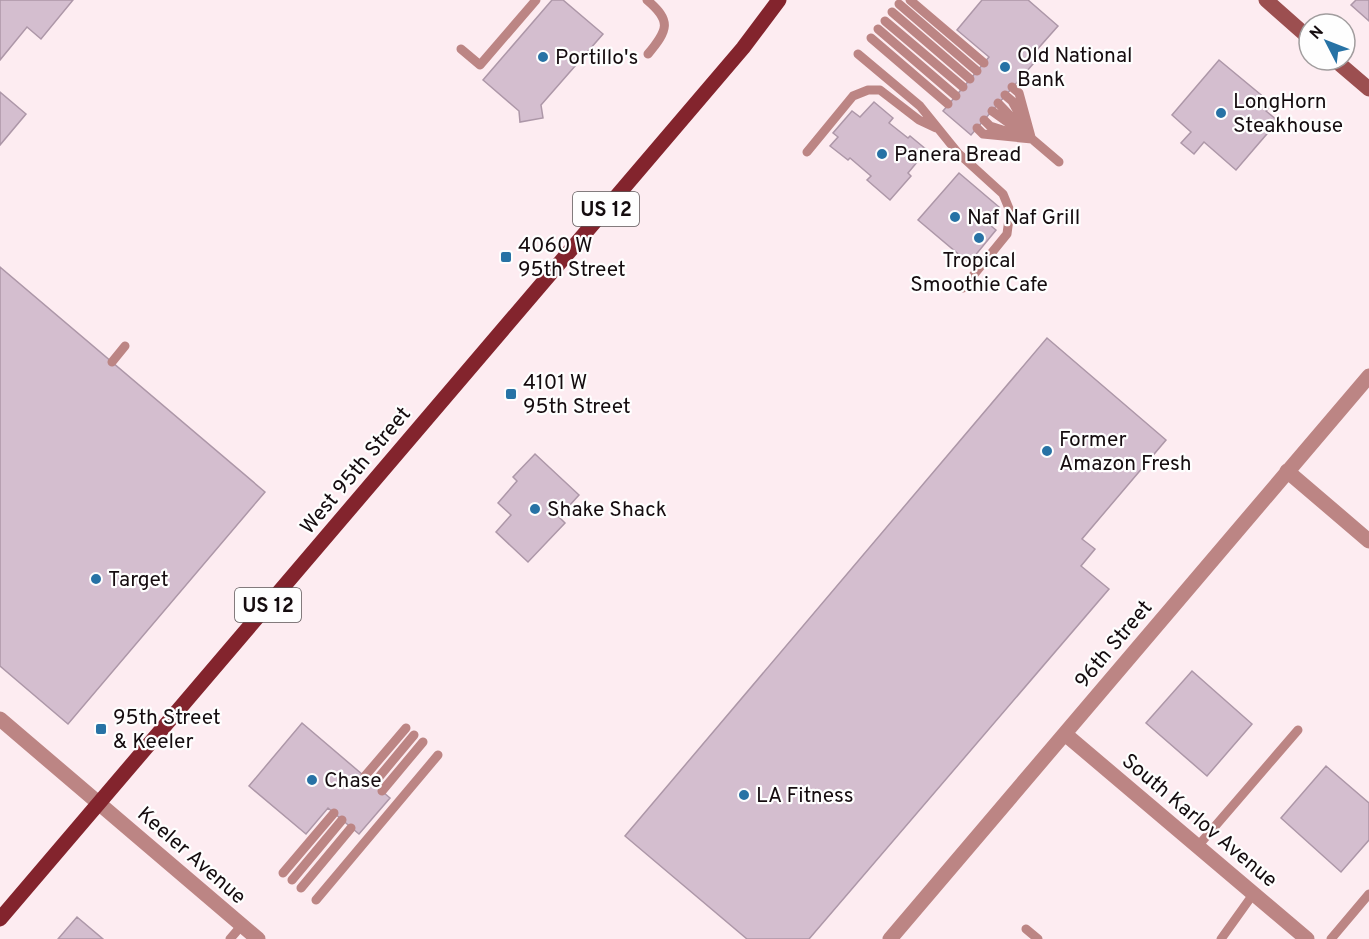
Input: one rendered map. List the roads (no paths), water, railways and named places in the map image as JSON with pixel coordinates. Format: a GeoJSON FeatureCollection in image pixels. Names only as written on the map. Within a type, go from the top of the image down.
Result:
{"type":"FeatureCollection","features":[{"type":"Feature","properties":{"kind":"main road","name":"West 95th Street"},"geometry":{"type":"LineString","coordinates":[[0,919],[743,48],[779,0]]}},
{"type":"Feature","properties":{"kind":"main road","name":"West 95th Street"},"geometry":{"type":"LineString","coordinates":[[743,48],[791,0]]}},
{"type":"Feature","properties":{"kind":"main road"},"geometry":{"type":"LineString","coordinates":[[1266,0],[1297,27]]}},
{"type":"Feature","properties":{"kind":"main road"},"geometry":{"type":"LineString","coordinates":[[1349,72],[1369,89]]}},
{"type":"Feature","properties":{"kind":"street","name":"96th Street"},"geometry":{"type":"LineString","coordinates":[[890,939],[1369,376]]}},
{"type":"Feature","properties":{"kind":"street"},"geometry":{"type":"LineString","coordinates":[[1287,471],[1369,541]]}},
{"type":"Feature","properties":{"kind":"street","name":"Keeler Avenue"},"geometry":{"type":"LineString","coordinates":[[0,719],[258,939]]}},
{"type":"Feature","properties":{"kind":"street","name":"South Karlov Avenue"},"geometry":{"type":"LineString","coordinates":[[1065,734],[1308,939]]}},
{"type":"Feature","properties":{"kind":"lane"},"geometry":{"type":"LineString","coordinates":[[461,49],[480,64],[536,0]]}},
{"type":"Feature","properties":{"kind":"lane"},"geometry":{"type":"LineString","coordinates":[[647,0],[660,11],[666,21],[660,40],[648,54]]}},
{"type":"Feature","properties":{"kind":"lane"},"geometry":{"type":"LineString","coordinates":[[910,0],[984,63]]}},
{"type":"Feature","properties":{"kind":"lane"},"geometry":{"type":"LineString","coordinates":[[899,4],[977,71]]}},
{"type":"Feature","properties":{"kind":"lane"},"geometry":{"type":"LineString","coordinates":[[892,12],[970,79]]}},
{"type":"Feature","properties":{"kind":"lane"},"geometry":{"type":"LineString","coordinates":[[956,96],[882,25],[963,87]]}},
{"type":"Feature","properties":{"kind":"lane"},"geometry":{"type":"LineString","coordinates":[[871,38],[948,104]]}},
{"type":"Feature","properties":{"kind":"lane"},"geometry":{"type":"LineString","coordinates":[[858,54],[920,106],[958,153],[1003,194],[1010,211],[1007,234],[963,288]]}},
{"type":"Feature","properties":{"kind":"lane"},"geometry":{"type":"LineString","coordinates":[[1012,87],[1019,93],[1032,139]]}},
{"type":"Feature","properties":{"kind":"lane"},"geometry":{"type":"LineString","coordinates":[[807,152],[853,96],[868,90],[880,90],[919,120],[941,131]]}},
{"type":"Feature","properties":{"kind":"lane"},"geometry":{"type":"LineString","coordinates":[[1005,95],[1012,100],[1032,139]]}},
{"type":"Feature","properties":{"kind":"lane"},"geometry":{"type":"LineString","coordinates":[[999,103],[1032,139]]}},
{"type":"Feature","properties":{"kind":"lane"},"geometry":{"type":"LineString","coordinates":[[992,111],[1032,139],[1059,162]]}},
{"type":"Feature","properties":{"kind":"lane"},"geometry":{"type":"LineString","coordinates":[[984,120],[990,126],[1032,139]]}},
{"type":"Feature","properties":{"kind":"lane"},"geometry":{"type":"LineString","coordinates":[[977,128],[983,134],[1032,139]]}},
{"type":"Feature","properties":{"kind":"lane"},"geometry":{"type":"LineString","coordinates":[[112,362],[125,346]]}},
{"type":"Feature","properties":{"kind":"lane"},"geometry":{"type":"LineString","coordinates":[[365,776],[406,728]]}},
{"type":"Feature","properties":{"kind":"lane"},"geometry":{"type":"LineString","coordinates":[[1198,846],[1298,730]]}},
{"type":"Feature","properties":{"kind":"lane"},"geometry":{"type":"LineString","coordinates":[[374,783],[414,735]]}},
{"type":"Feature","properties":{"kind":"lane"},"geometry":{"type":"LineString","coordinates":[[382,791],[423,742]]}},
{"type":"Feature","properties":{"kind":"lane"},"geometry":{"type":"LineString","coordinates":[[316,900],[438,755]]}},
{"type":"Feature","properties":{"kind":"lane"},"geometry":{"type":"LineString","coordinates":[[284,873],[334,813]]}},
{"type":"Feature","properties":{"kind":"lane"},"geometry":{"type":"LineString","coordinates":[[292,880],[342,820]]}},
{"type":"Feature","properties":{"kind":"lane"},"geometry":{"type":"LineString","coordinates":[[301,888],[351,828]]}},
{"type":"Feature","properties":{"kind":"lane"},"geometry":{"type":"LineString","coordinates":[[1221,939],[1254,893]]}},
{"type":"Feature","properties":{"kind":"lane"},"geometry":{"type":"LineString","coordinates":[[1330,939],[1369,894]]}},
{"type":"Feature","properties":{"kind":"lane"},"geometry":{"type":"LineString","coordinates":[[230,939],[242,925]]}},
{"type":"Feature","properties":{"kind":"lane"},"geometry":{"type":"LineString","coordinates":[[1026,929],[1038,939]]}},
{"type":"Feature","properties":{"kind":"place","name":"Portillo's"},"geometry":{"type":"Point","coordinates":[543,57]}},
{"type":"Feature","properties":{"kind":"place","name":"Old National Bank"},"geometry":{"type":"Point","coordinates":[1005,67]}},
{"type":"Feature","properties":{"kind":"place","name":"LongHorn Steakhouse"},"geometry":{"type":"Point","coordinates":[1221,113]}},
{"type":"Feature","properties":{"kind":"place","name":"Panera Bread"},"geometry":{"type":"Point","coordinates":[882,154]}},
{"type":"Feature","properties":{"kind":"place","name":"Naf Naf Grill"},"geometry":{"type":"Point","coordinates":[955,217]}},
{"type":"Feature","properties":{"kind":"place","name":"Tropical Smoothie Cafe"},"geometry":{"type":"Point","coordinates":[979,238]}},
{"type":"Feature","properties":{"kind":"place","name":"4060 W 95th Street"},"geometry":{"type":"Point","coordinates":[506,257]}},
{"type":"Feature","properties":{"kind":"place","name":"4101 W 95th Street"},"geometry":{"type":"Point","coordinates":[511,394]}},
{"type":"Feature","properties":{"kind":"place","name":"Former Amazon Fresh"},"geometry":{"type":"Point","coordinates":[1047,451]}},
{"type":"Feature","properties":{"kind":"place","name":"Shake Shack"},"geometry":{"type":"Point","coordinates":[535,509]}},
{"type":"Feature","properties":{"kind":"place","name":"Target"},"geometry":{"type":"Point","coordinates":[96,579]}},
{"type":"Feature","properties":{"kind":"place","name":"95th Street & Keeler"},"geometry":{"type":"Point","coordinates":[101,729]}},
{"type":"Feature","properties":{"kind":"place","name":"Chase"},"geometry":{"type":"Point","coordinates":[312,780]}},
{"type":"Feature","properties":{"kind":"place","name":"LA Fitness"},"geometry":{"type":"Point","coordinates":[744,795]}}]}
